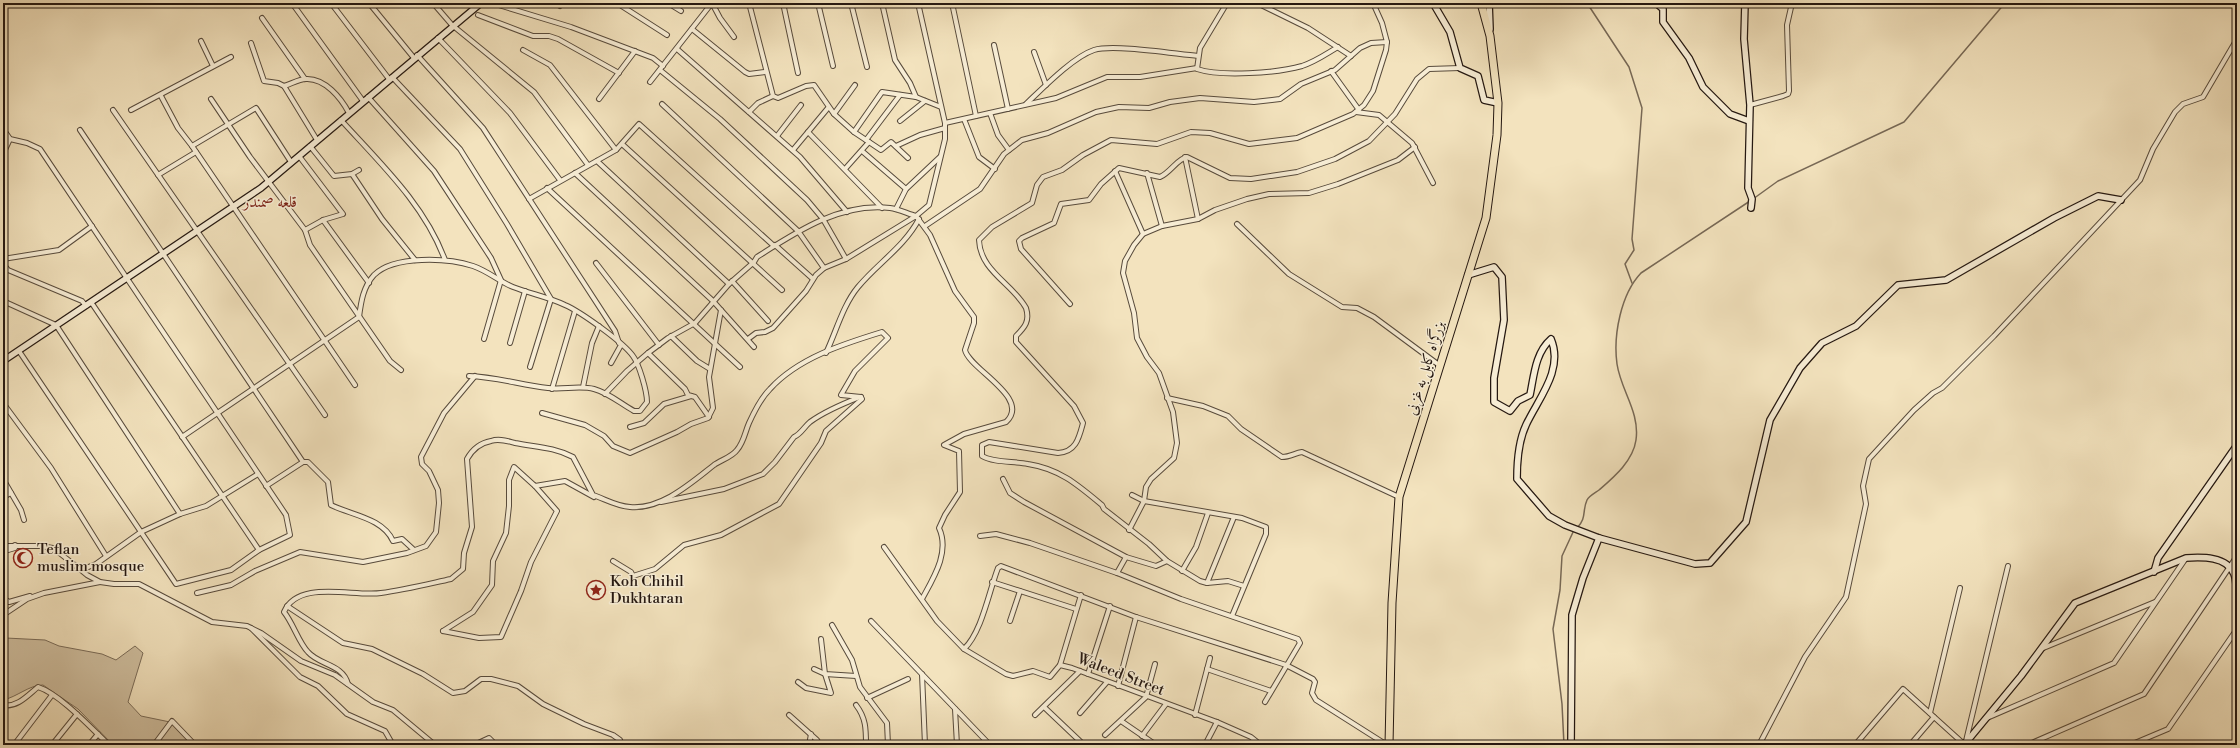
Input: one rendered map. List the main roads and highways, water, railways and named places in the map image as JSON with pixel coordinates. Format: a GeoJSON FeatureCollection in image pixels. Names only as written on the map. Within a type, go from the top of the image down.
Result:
{"type":"FeatureCollection","features":[{"type":"Feature","properties":{"kind":"highway","name":"بزرگراه کابل به غزنی"},"geometry":{"type":"LineString","coordinates":[[1388,745],[1392,603],[1399,498],[1486,218],[1497,135],[1498,103],[1490,36],[1481,3]]}},
{"type":"Feature","properties":{"kind":"waterway"},"geometry":{"type":"LineString","coordinates":[[1587,3],[1629,67],[1642,108],[1632,239],[1634,250],[1625,264],[1632,283]]}},
{"type":"Feature","properties":{"kind":"waterway"},"geometry":{"type":"LineString","coordinates":[[1753,199],[1778,181],[1904,122],[2005,3]]}},
{"type":"Feature","properties":{"kind":"waterway"},"geometry":{"type":"LineString","coordinates":[[1577,528],[1582,521],[1588,499],[1617,474],[1627,462],[1636,440],[1633,411],[1619,374],[1616,353],[1616,340],[1620,316],[1628,292],[1641,273],[1750,201]]}},
{"type":"Feature","properties":{"kind":"waterway"},"geometry":{"type":"LineString","coordinates":[[1564,745],[1562,704],[1553,629],[1560,590],[1562,556],[1574,530]]}},
{"type":"Feature","properties":{"kind":"place","name":"Teflan muslim mosque"},"geometry":{"type":"Point","coordinates":[23,558]}},
{"type":"Feature","properties":{"kind":"place","name":"Koh Chihil Dukhtaran"},"geometry":{"type":"Point","coordinates":[596,590]}},
{"type":"Feature","properties":{"kind":"district","name":"قلعه صمندر"},"geometry":{"type":"Point","coordinates":[270,201]}}]}
